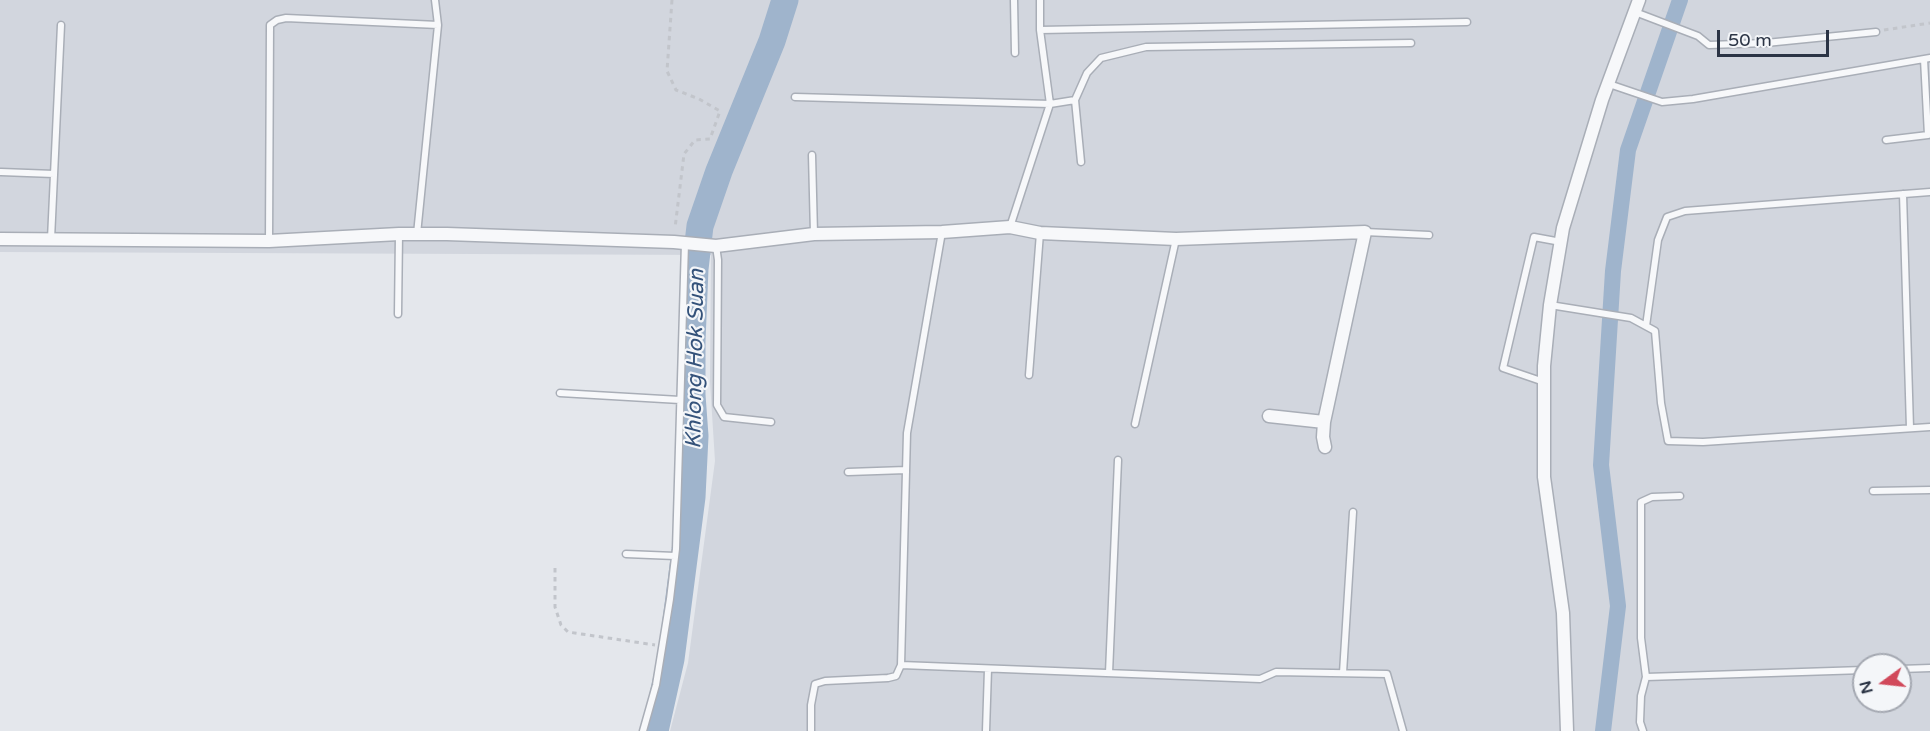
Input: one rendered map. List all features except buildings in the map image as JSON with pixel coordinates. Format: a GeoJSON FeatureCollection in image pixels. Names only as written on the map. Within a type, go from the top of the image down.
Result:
{"type":"FeatureCollection","features":[{"type":"Feature","properties":{"kind":"street"},"geometry":{"type":"LineString","coordinates":[[1567,731],[1563,613],[1544,477],[1544,383],[1550,304],[1563,228],[1609,84],[1637,6]]}},
{"type":"Feature","properties":{"kind":"street"},"geometry":{"type":"LineString","coordinates":[[0,239],[269,241],[417,234],[716,246],[814,234],[942,232],[1010,227],[1040,233],[1176,239],[1365,232],[1323,422],[1325,447]]}},
{"type":"Feature","properties":{"kind":"street"},"geometry":{"type":"LineString","coordinates":[[1269,416],[1323,422]]}},
{"type":"Feature","properties":{"kind":"lane"},"geometry":{"type":"LineString","coordinates":[[417,234],[438,25],[435,0]]}},
{"type":"Feature","properties":{"kind":"lane"},"geometry":{"type":"LineString","coordinates":[[1014,0],[1015,53]]}},
{"type":"Feature","properties":{"kind":"lane"},"geometry":{"type":"LineString","coordinates":[[1010,227],[1050,105],[1040,30],[1040,0]]}},
{"type":"Feature","properties":{"kind":"lane"},"geometry":{"type":"LineString","coordinates":[[1637,6],[1665,24],[1698,36],[1709,45],[1766,43],[1876,32]]}},
{"type":"Feature","properties":{"kind":"lane"},"geometry":{"type":"LineString","coordinates":[[269,241],[270,25],[286,18],[438,25]]}},
{"type":"Feature","properties":{"kind":"lane"},"geometry":{"type":"LineString","coordinates":[[1040,30],[1467,22]]}},
{"type":"Feature","properties":{"kind":"lane"},"geometry":{"type":"LineString","coordinates":[[51,240],[61,25]]}},
{"type":"Feature","properties":{"kind":"lane"},"geometry":{"type":"LineString","coordinates":[[1081,162],[1075,100],[1087,73],[1101,58],[1146,47],[1411,43]]}},
{"type":"Feature","properties":{"kind":"lane"},"geometry":{"type":"LineString","coordinates":[[1609,84],[1662,102],[1693,99],[1927,58],[1928,135],[1886,140]]}},
{"type":"Feature","properties":{"kind":"lane"},"geometry":{"type":"LineString","coordinates":[[795,97],[1050,105],[1075,100]]}},
{"type":"Feature","properties":{"kind":"lane"},"geometry":{"type":"LineString","coordinates":[[812,155],[814,234]]}},
{"type":"Feature","properties":{"kind":"lane"},"geometry":{"type":"LineString","coordinates":[[1,172],[54,174]]}},
{"type":"Feature","properties":{"kind":"lane"},"geometry":{"type":"LineString","coordinates":[[1646,326],[1658,240],[1666,217],[1685,211],[1930,192]]}},
{"type":"Feature","properties":{"kind":"lane"},"geometry":{"type":"LineString","coordinates":[[1903,194],[1910,428]]}},
{"type":"Feature","properties":{"kind":"lane"},"geometry":{"type":"LineString","coordinates":[[811,731],[811,705],[815,684],[825,681],[888,678],[896,675],[901,665],[907,433],[942,232]]}},
{"type":"Feature","properties":{"kind":"lane"},"geometry":{"type":"LineString","coordinates":[[1365,232],[1429,235]]}},
{"type":"Feature","properties":{"kind":"lane"},"geometry":{"type":"LineString","coordinates":[[1029,375],[1040,233]]}},
{"type":"Feature","properties":{"kind":"lane"},"geometry":{"type":"LineString","coordinates":[[398,314],[399,234]]}},
{"type":"Feature","properties":{"kind":"lane"},"geometry":{"type":"LineString","coordinates":[[1544,383],[1503,368],[1534,237],[1561,242]]}},
{"type":"Feature","properties":{"kind":"lane"},"geometry":{"type":"LineString","coordinates":[[1135,424],[1176,239]]}},
{"type":"Feature","properties":{"kind":"lane"},"geometry":{"type":"LineString","coordinates":[[643,731],[656,684],[675,556],[683,243]]}},
{"type":"Feature","properties":{"kind":"lane"},"geometry":{"type":"LineString","coordinates":[[716,246],[718,260],[717,405],[724,417],[771,422]]}},
{"type":"Feature","properties":{"kind":"lane"},"geometry":{"type":"LineString","coordinates":[[1550,304],[1631,318],[1655,331],[1660,404],[1668,441],[1703,442],[1930,427]]}},
{"type":"Feature","properties":{"kind":"lane"},"geometry":{"type":"LineString","coordinates":[[560,393],[680,400]]}},
{"type":"Feature","properties":{"kind":"lane"},"geometry":{"type":"LineString","coordinates":[[1109,673],[1118,460]]}},
{"type":"Feature","properties":{"kind":"lane"},"geometry":{"type":"LineString","coordinates":[[848,472],[906,470]]}},
{"type":"Feature","properties":{"kind":"lane"},"geometry":{"type":"LineString","coordinates":[[1873,491],[1930,490]]}},
{"type":"Feature","properties":{"kind":"lane"},"geometry":{"type":"LineString","coordinates":[[1643,731],[1640,722],[1641,696],[1646,677],[1641,638],[1641,502],[1652,497],[1680,496]]}},
{"type":"Feature","properties":{"kind":"lane"},"geometry":{"type":"LineString","coordinates":[[1343,673],[1353,512]]}},
{"type":"Feature","properties":{"kind":"lane"},"geometry":{"type":"LineString","coordinates":[[626,554],[675,556]]}},
{"type":"Feature","properties":{"kind":"lane"},"geometry":{"type":"LineString","coordinates":[[901,665],[1260,679],[1276,672],[1387,674],[1403,731]]}},
{"type":"Feature","properties":{"kind":"lane"},"geometry":{"type":"LineString","coordinates":[[1912,669],[1930,668]]}},
{"type":"Feature","properties":{"kind":"lane"},"geometry":{"type":"LineString","coordinates":[[986,731],[988,669]]}},
{"type":"Feature","properties":{"kind":"lane"},"geometry":{"type":"LineString","coordinates":[[1646,677],[1852,670]]}},
{"type":"Feature","properties":{"kind":"path"},"geometry":{"type":"LineString","coordinates":[[672,0],[667,71],[676,90],[720,111],[710,139],[695,140],[684,154],[683,243]]}},
{"type":"Feature","properties":{"kind":"path"},"geometry":{"type":"LineString","coordinates":[[1876,32],[1930,22]]}},
{"type":"Feature","properties":{"kind":"path"},"geometry":{"type":"LineString","coordinates":[[555,568],[555,608],[561,625],[568,632],[662,646]]}},
{"type":"Feature","properties":{"kind":"shaded area"},"geometry":{"type":"Polygon","coordinates":[[[0,0],[1930,0],[1930,731],[670,731],[688,663],[715,461],[710,382],[711,255],[0,252],[0,0]]]}},
{"type":"Feature","properties":{"kind":"waterway","name":"Khlong Hok Suan"},"geometry":{"type":"LineString","coordinates":[[655,731],[671,659],[692,497],[695,436],[692,341],[695,269],[700,226],[719,171],[772,41],[785,0]]}},
{"type":"Feature","properties":{"kind":"waterway"},"geometry":{"type":"LineString","coordinates":[[1603,731],[1618,606],[1601,465],[1613,271],[1628,150],[1680,0]]}}]}
